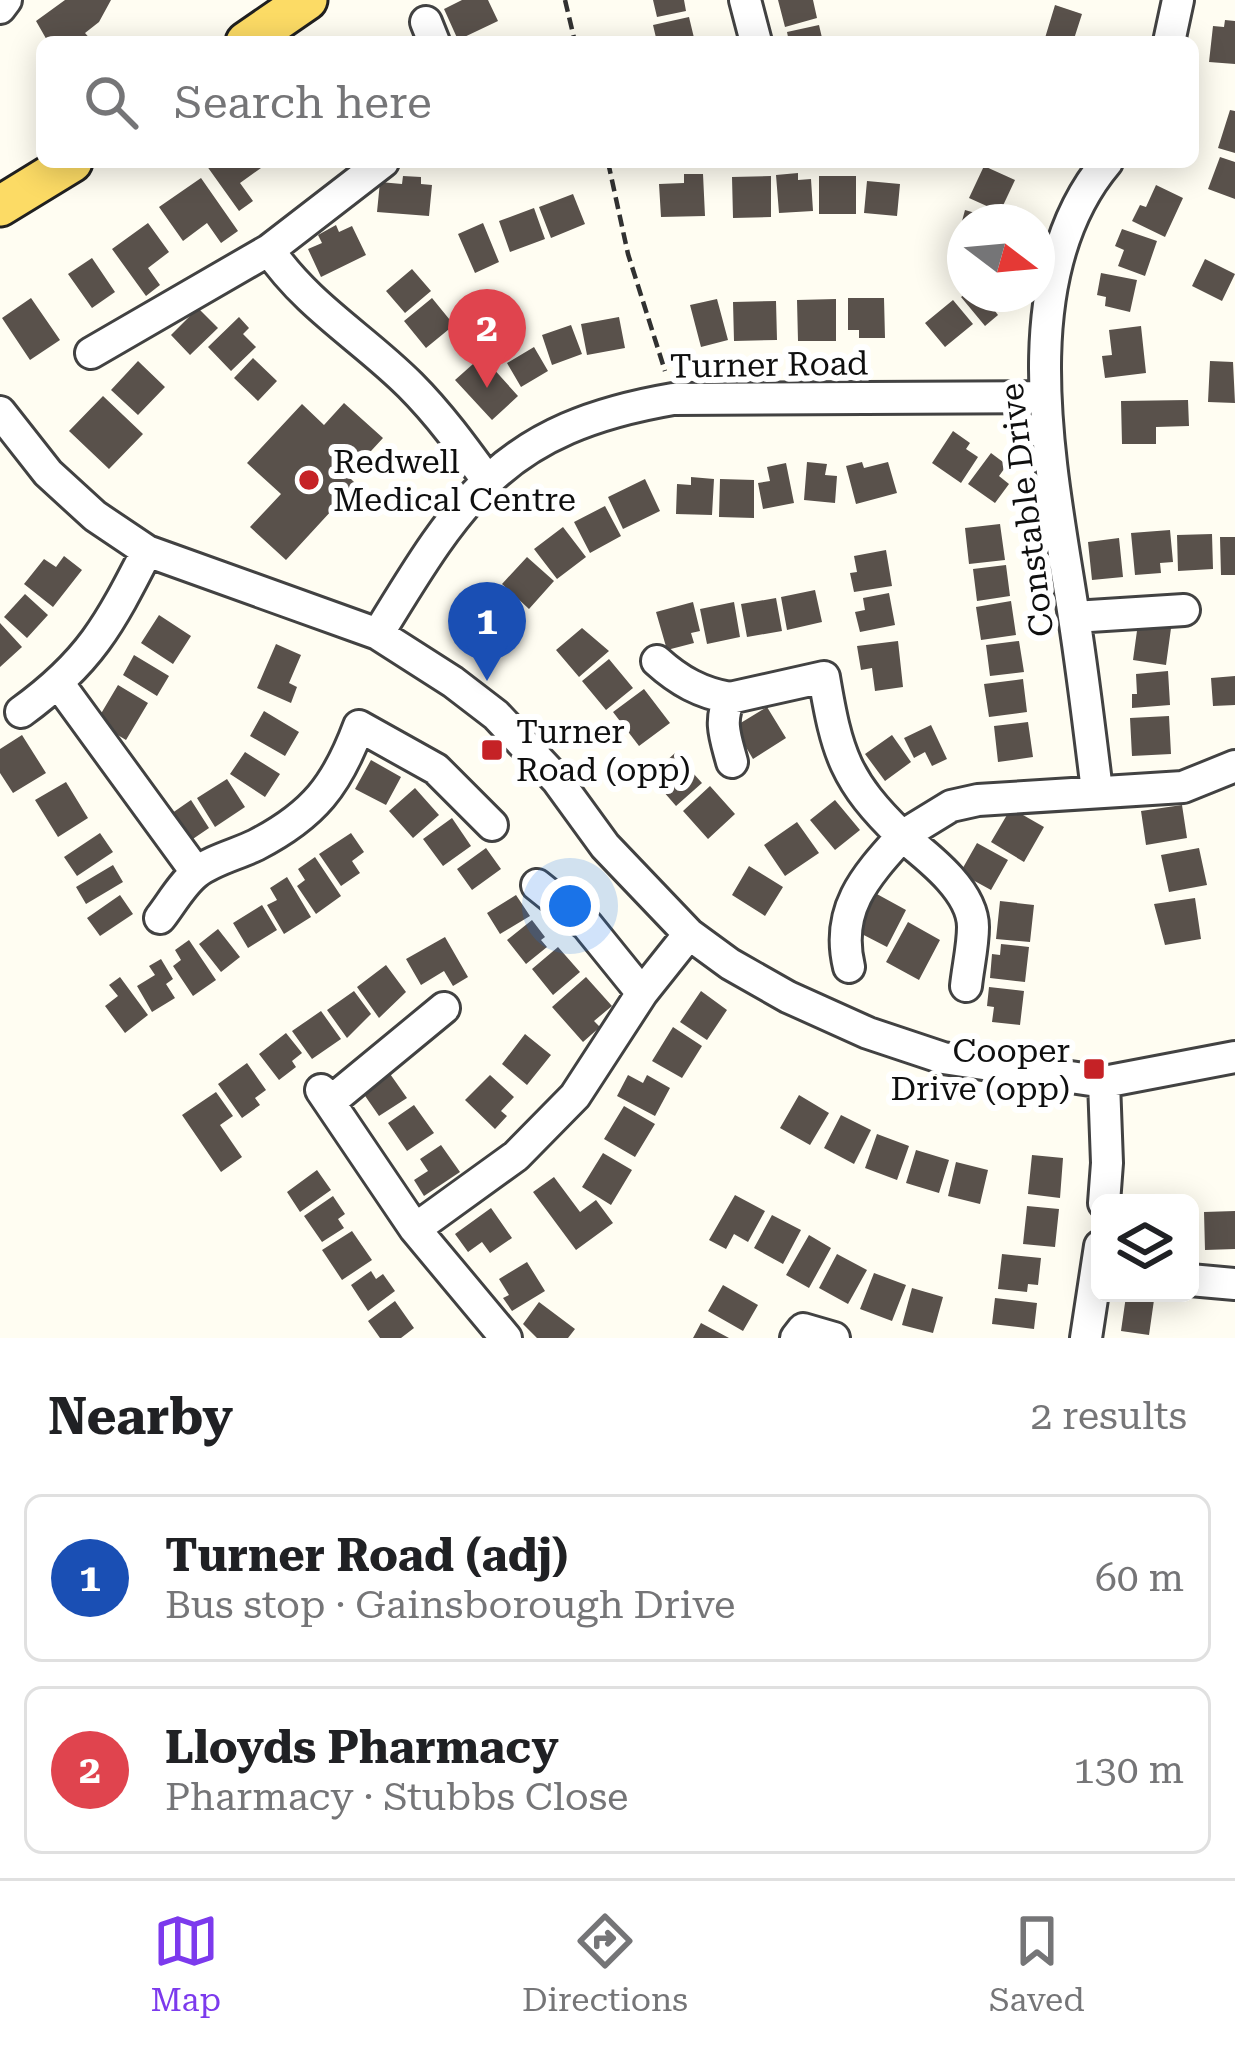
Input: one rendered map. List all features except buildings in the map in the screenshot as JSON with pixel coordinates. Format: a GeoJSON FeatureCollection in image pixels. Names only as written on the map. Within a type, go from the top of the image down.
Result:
{"type":"FeatureCollection","features":[{"type":"Feature","properties":{"kind":"main road"},"geometry":{"type":"LineString","coordinates":[[255,36],[307,0]]}},
{"type":"Feature","properties":{"kind":"main road"},"geometry":{"type":"LineString","coordinates":[[0,206],[62,168]]}},
{"type":"Feature","properties":{"kind":"street"},"geometry":{"type":"LineString","coordinates":[[0,8],[6,0]]}},
{"type":"Feature","properties":{"kind":"street"},"geometry":{"type":"LineString","coordinates":[[745,0],[754,36]]}},
{"type":"Feature","properties":{"kind":"street"},"geometry":{"type":"LineString","coordinates":[[1170,36],[1178,0]]}},
{"type":"Feature","properties":{"kind":"street"},"geometry":{"type":"LineString","coordinates":[[91,353],[269,250],[375,168]]}},
{"type":"Feature","properties":{"kind":"street","name":"Constable Drive"},"geometry":{"type":"LineString","coordinates":[[1097,791],[1046,398],[1046,339],[1064,234],[1102,168]]}},
{"type":"Feature","properties":{"kind":"street"},"geometry":{"type":"LineString","coordinates":[[269,250],[314,306],[410,385],[487,480]]}},
{"type":"Feature","properties":{"kind":"street","name":"Turner Road"},"geometry":{"type":"LineString","coordinates":[[378,634],[447,522],[487,480],[531,444],[625,407],[674,399],[1046,398]]}},
{"type":"Feature","properties":{"kind":"street"},"geometry":{"type":"LineString","coordinates":[[0,412],[48,472],[94,516],[147,551],[378,634],[496,715],[557,780],[604,846],[689,934],[788,997],[868,1033],[943,1058],[1104,1082],[1235,1057]]}},
{"type":"Feature","properties":{"kind":"street"},"geometry":{"type":"LineString","coordinates":[[21,712],[59,684],[106,631],[147,551]]}},
{"type":"Feature","properties":{"kind":"street"},"geometry":{"type":"LineString","coordinates":[[1074,617],[1184,610]]}},
{"type":"Feature","properties":{"kind":"street"},"geometry":{"type":"LineString","coordinates":[[657,661],[707,694],[742,696],[824,676],[836,744],[848,773],[868,803],[932,861],[971,912],[966,986]]}},
{"type":"Feature","properties":{"kind":"street"},"geometry":{"type":"LineString","coordinates":[[59,684],[196,872]]}},
{"type":"Feature","properties":{"kind":"street"},"geometry":{"type":"LineString","coordinates":[[732,761],[723,712],[742,696]]}},
{"type":"Feature","properties":{"kind":"street"},"geometry":{"type":"LineString","coordinates":[[160,917],[196,872],[259,844],[327,793],[343,770],[359,726],[436,769],[492,825]]}},
{"type":"Feature","properties":{"kind":"street"},"geometry":{"type":"LineString","coordinates":[[848,967],[844,934],[861,883],[902,836],[951,806],[1184,787],[1235,766]]}},
{"type":"Feature","properties":{"kind":"street"},"geometry":{"type":"LineString","coordinates":[[537,885],[587,925],[642,993]]}},
{"type":"Feature","properties":{"kind":"street"},"geometry":{"type":"LineString","coordinates":[[415,1229],[516,1156],[575,1096],[642,993],[689,934]]}},
{"type":"Feature","properties":{"kind":"street"},"geometry":{"type":"LineString","coordinates":[[444,1009],[326,1096],[415,1229],[506,1338]]}},
{"type":"Feature","properties":{"kind":"street"},"geometry":{"type":"LineString","coordinates":[[1104,1082],[1105,1194]]}},
{"type":"Feature","properties":{"kind":"street"},"geometry":{"type":"LineString","coordinates":[[1199,1281],[1235,1284]]}},
{"type":"Feature","properties":{"kind":"street"},"geometry":{"type":"LineString","coordinates":[[1086,1338],[1092,1302]]}},
{"type":"Feature","properties":{"kind":"street"},"geometry":{"type":"LineString","coordinates":[[796,1338],[803,1329],[834,1338]]}},
{"type":"Feature","properties":{"kind":"path"},"geometry":{"type":"LineString","coordinates":[[565,0],[574,36]]}},
{"type":"Feature","properties":{"kind":"path"},"geometry":{"type":"LineString","coordinates":[[609,168],[628,254],[674,399]]}},
{"type":"Feature","properties":{"kind":"place","name":"Lloyds Pharmacy"},"geometry":{"type":"Point","coordinates":[487,388]}},
{"type":"Feature","properties":{"kind":"place","name":"Redwell Medical Centre"},"geometry":{"type":"Point","coordinates":[309,480]}},
{"type":"Feature","properties":{"kind":"place","name":"Turner Road (adj)"},"geometry":{"type":"Point","coordinates":[487,681]}},
{"type":"Feature","properties":{"kind":"place","name":"Turner Road (opp)"},"geometry":{"type":"Point","coordinates":[492,750]}},
{"type":"Feature","properties":{"kind":"place","name":"Cooper Drive (opp)"},"geometry":{"type":"Point","coordinates":[1094,1069]}}]}
